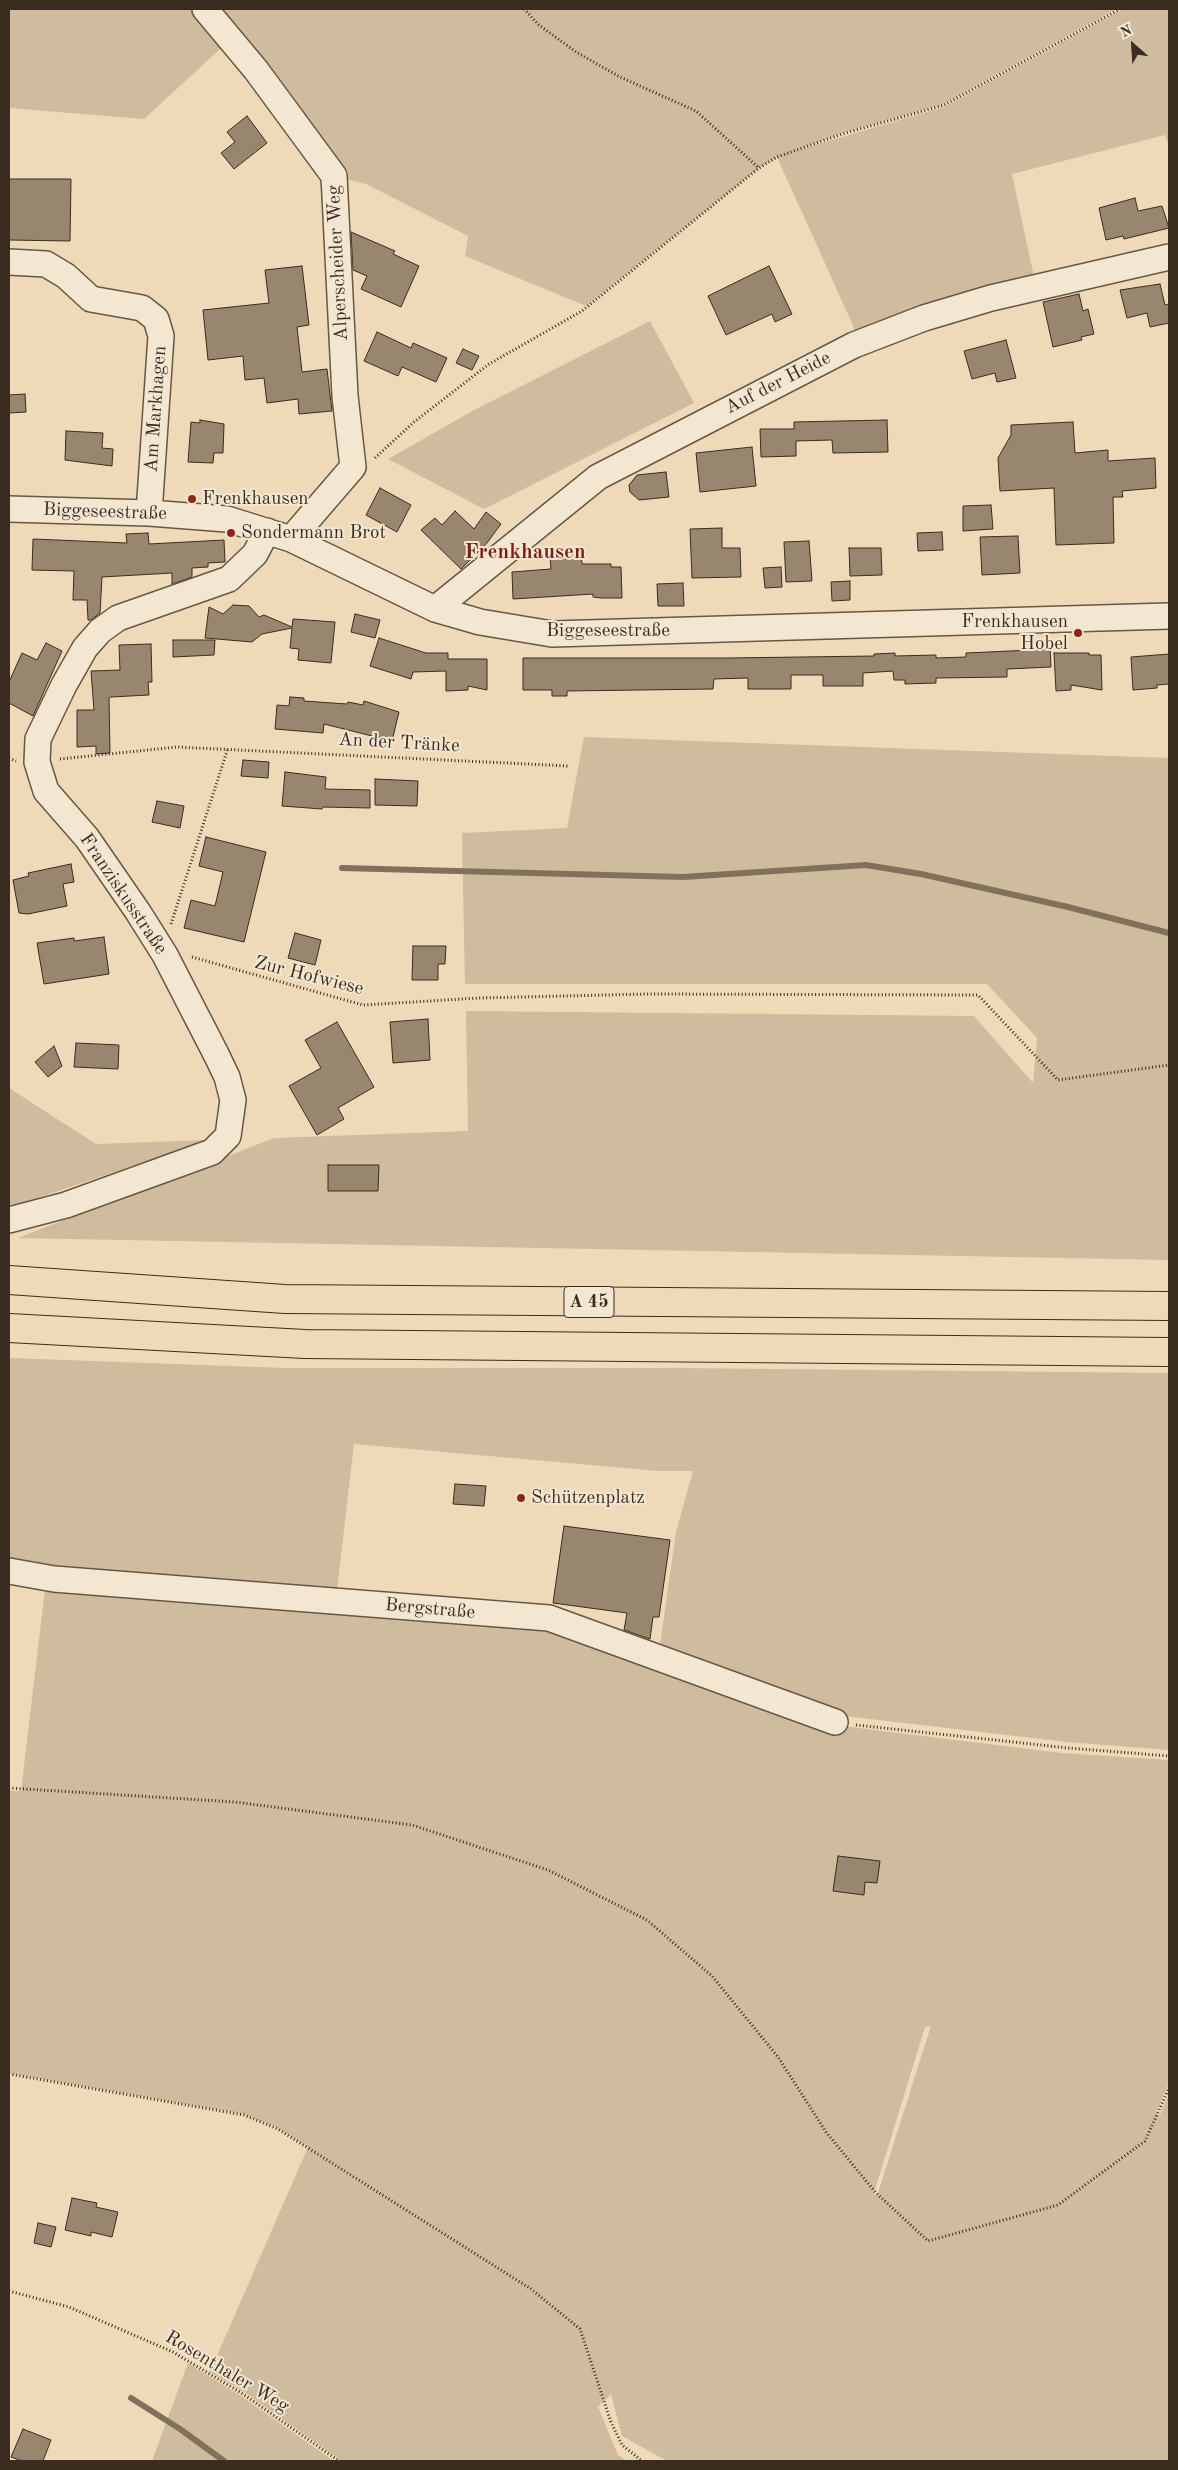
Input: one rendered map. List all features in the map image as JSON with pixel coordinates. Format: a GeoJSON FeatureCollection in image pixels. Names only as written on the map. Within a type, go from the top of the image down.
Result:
{"type":"FeatureCollection","features":[{"type":"Feature","properties":{"kind":"highway","name":"A 45"},"geometry":{"type":"LineString","coordinates":[[9,1280],[285,1299],[1169,1306]]}},
{"type":"Feature","properties":{"kind":"highway"},"geometry":{"type":"LineString","coordinates":[[9,1328],[305,1344],[1169,1352]]}},
{"type":"Feature","properties":{"kind":"street","name":"Alperscheider Weg"},"geometry":{"type":"LineString","coordinates":[[205,9],[256,70],[334,176],[345,387],[353,467]]}},
{"type":"Feature","properties":{"kind":"street","name":"Auf der Heide"},"geometry":{"type":"LineString","coordinates":[[435,609],[598,477],[854,344],[924,318],[991,298],[1169,257]]}},
{"type":"Feature","properties":{"kind":"street","name":"Am Markhagen"},"geometry":{"type":"LineString","coordinates":[[9,262],[46,264],[66,276],[91,299],[142,308],[156,320],[162,336],[149,513]]}},
{"type":"Feature","properties":{"kind":"street"},"geometry":{"type":"LineString","coordinates":[[291,539],[353,467]]}},
{"type":"Feature","properties":{"kind":"street","name":"Biggeseestraße"},"geometry":{"type":"LineString","coordinates":[[9,509],[149,513],[227,519],[291,539],[435,609],[480,622],[552,634],[1169,616]]}},
{"type":"Feature","properties":{"kind":"street","name":"Franziskusstraße"},"geometry":{"type":"LineString","coordinates":[[9,1220],[66,1205],[212,1152],[228,1136],[233,1100],[227,1077],[164,953],[87,838],[46,792],[37,762],[38,739],[85,648],[100,631],[118,618],[229,578],[255,554],[267,531]]}},
{"type":"Feature","properties":{"kind":"street","name":"Bergstraße"},"geometry":{"type":"LineString","coordinates":[[9,1571],[54,1579],[549,1618],[835,1722]]}},
{"type":"Feature","properties":{"kind":"path"},"geometry":{"type":"LineString","coordinates":[[524,9],[539,25],[576,52],[620,77],[696,111],[760,168]]}},
{"type":"Feature","properties":{"kind":"path"},"geometry":{"type":"LineString","coordinates":[[353,467],[368,465],[414,422],[489,364],[582,311],[760,168],[786,153],[842,134],[944,105],[1120,9]]}},
{"type":"Feature","properties":{"kind":"path","name":"An der Tränke"},"geometry":{"type":"LineString","coordinates":[[37,762],[177,747],[568,766]]}},
{"type":"Feature","properties":{"kind":"path"},"geometry":{"type":"LineString","coordinates":[[164,953],[228,748]]}},
{"type":"Feature","properties":{"kind":"path","name":"Zur Hofwiese"},"geometry":{"type":"LineString","coordinates":[[164,953],[192,957],[363,1005],[479,998],[648,994],[978,995],[1058,1080],[1169,1065]]}},
{"type":"Feature","properties":{"kind":"path"},"geometry":{"type":"LineString","coordinates":[[835,1722],[1068,1748],[1169,1756]]}},
{"type":"Feature","properties":{"kind":"path"},"geometry":{"type":"LineString","coordinates":[[9,1788],[235,1802],[412,1825],[548,1870],[647,1920],[712,1976],[778,2057],[826,2132],[876,2193],[928,2241],[1058,2205],[1145,2141],[1169,2088]]}},
{"type":"Feature","properties":{"kind":"path"},"geometry":{"type":"LineString","coordinates":[[9,2074],[244,2115],[278,2129],[531,2289],[580,2329],[611,2422],[622,2445],[642,2461]]}},
{"type":"Feature","properties":{"kind":"path","name":"Rosenthaler Weg"},"geometry":{"type":"LineString","coordinates":[[9,2291],[69,2307],[173,2352],[243,2394],[338,2461]]}},
{"type":"Feature","properties":{"kind":"shaded area"},"geometry":{"type":"Polygon","coordinates":[[[9,9],[202,9],[230,40],[144,119],[9,108],[9,9]]]}},
{"type":"Feature","properties":{"kind":"shaded area"},"geometry":{"type":"Polygon","coordinates":[[[209,9],[1116,9],[943,104],[841,133],[791,152],[944,107],[1123,9],[1169,9],[1169,147],[1165,135],[1012,174],[1036,286],[860,341],[777,157],[759,168],[586,306],[465,256],[468,236],[366,184],[337,177],[209,9]]]}},
{"type":"Feature","properties":{"kind":"shaded area"},"geometry":{"type":"Polygon","coordinates":[[[650,321],[694,403],[484,509],[388,459],[476,409],[650,321]]]}},
{"type":"Feature","properties":{"kind":"shaded area"},"geometry":{"type":"Polygon","coordinates":[[[584,737],[1169,758],[1169,1260],[18,1238],[274,1138],[468,1131],[466,1011],[974,1016],[1033,1083],[1037,1038],[987,984],[465,984],[462,833],[567,828],[584,737]]]}},
{"type":"Feature","properties":{"kind":"shaded area"},"geometry":{"type":"Polygon","coordinates":[[[9,1088],[96,1144],[209,1140],[20,1204],[9,1204],[9,1088]]]}},
{"type":"Feature","properties":{"kind":"shaded area"},"geometry":{"type":"Polygon","coordinates":[[[9,1358],[286,1368],[674,1368],[1169,1373],[1169,1750],[1067,1742],[836,1715],[659,1652],[676,1532],[693,1471],[658,1471],[354,1444],[336,1599],[9,1565],[9,1358]]]}},
{"type":"Feature","properties":{"kind":"shaded area"},"geometry":{"type":"Polygon","coordinates":[[[46,1581],[549,1623],[842,1726],[1062,1753],[1169,1760],[1169,2083],[1156,2113],[1160,2115],[1169,2094],[1169,2461],[667,2461],[622,2436],[611,2394],[598,2407],[618,2455],[627,2461],[342,2461],[244,2392],[210,2372],[308,2147],[278,2128],[244,2114],[9,2073],[9,1791],[21,1791],[46,1581]],[[931,2026],[925,2027],[874,2193],[877,2196],[931,2026]]]}},
{"type":"Feature","properties":{"kind":"shaded area"},"geometry":{"type":"Polygon","coordinates":[[[188,2363],[241,2396],[334,2461],[152,2461],[188,2363]]]}},
{"type":"Feature","properties":{"kind":"building"},"geometry":{"type":"Polygon","coordinates":[[[247,116],[267,143],[234,169],[221,153],[235,142],[227,132],[247,116]]]}},
{"type":"Feature","properties":{"kind":"building"},"geometry":{"type":"Polygon","coordinates":[[[9,179],[71,179],[70,241],[9,240],[9,179]]]}},
{"type":"Feature","properties":{"kind":"building"},"geometry":{"type":"Polygon","coordinates":[[[1135,198],[1138,211],[1162,206],[1169,228],[1124,239],[1123,236],[1106,240],[1099,208],[1135,198]]]}},
{"type":"Feature","properties":{"kind":"building"},"geometry":{"type":"Polygon","coordinates":[[[351,232],[395,251],[393,254],[419,266],[401,307],[361,289],[367,276],[353,270],[351,232]]]}},
{"type":"Feature","properties":{"kind":"building"},"geometry":{"type":"Polygon","coordinates":[[[302,266],[309,325],[297,327],[302,372],[327,369],[332,411],[299,414],[298,399],[267,403],[264,378],[245,380],[243,356],[208,360],[203,310],[269,303],[265,270],[302,266]]]}},
{"type":"Feature","properties":{"kind":"building"},"geometry":{"type":"Polygon","coordinates":[[[769,266],[792,314],[775,322],[772,314],[726,335],[708,296],[769,266]]]}},
{"type":"Feature","properties":{"kind":"building"},"geometry":{"type":"Polygon","coordinates":[[[1160,284],[1165,305],[1169,304],[1169,323],[1150,327],[1147,313],[1127,318],[1120,290],[1160,284]]]}},
{"type":"Feature","properties":{"kind":"building"},"geometry":{"type":"Polygon","coordinates":[[[1079,294],[1083,311],[1088,309],[1094,334],[1081,337],[1082,340],[1053,347],[1043,302],[1079,294]]]}},
{"type":"Feature","properties":{"kind":"building"},"geometry":{"type":"Polygon","coordinates":[[[377,332],[411,348],[413,343],[447,358],[436,382],[402,367],[398,376],[364,361],[377,332]]]}},
{"type":"Feature","properties":{"kind":"building"},"geometry":{"type":"Polygon","coordinates":[[[1006,340],[1016,378],[997,382],[995,373],[972,379],[964,351],[1006,340]]]}},
{"type":"Feature","properties":{"kind":"building"},"geometry":{"type":"Polygon","coordinates":[[[463,349],[479,356],[472,370],[456,363],[463,349]]]}},
{"type":"Feature","properties":{"kind":"building"},"geometry":{"type":"Polygon","coordinates":[[[25,394],[26,412],[9,413],[9,395],[25,394]]]}},
{"type":"Feature","properties":{"kind":"building"},"geometry":{"type":"Polygon","coordinates":[[[200,420],[224,424],[223,453],[214,453],[213,463],[188,462],[191,422],[200,423],[200,420]]]}},
{"type":"Feature","properties":{"kind":"building"},"geometry":{"type":"Polygon","coordinates":[[[887,420],[888,452],[833,453],[832,440],[796,441],[796,456],[761,457],[760,429],[794,429],[794,422],[887,420]]]}},
{"type":"Feature","properties":{"kind":"building"},"geometry":{"type":"Polygon","coordinates":[[[1073,422],[1075,453],[1108,450],[1108,461],[1155,458],[1156,488],[1122,491],[1123,497],[1113,497],[1114,543],[1056,545],[1054,488],[1000,491],[998,458],[1011,435],[1011,425],[1073,422]]]}},
{"type":"Feature","properties":{"kind":"building"},"geometry":{"type":"Polygon","coordinates":[[[66,431],[103,433],[102,448],[113,449],[112,466],[65,460],[66,431]]]}},
{"type":"Feature","properties":{"kind":"building"},"geometry":{"type":"Polygon","coordinates":[[[752,447],[756,486],[700,492],[696,453],[752,447]]]}},
{"type":"Feature","properties":{"kind":"building"},"geometry":{"type":"Polygon","coordinates":[[[666,472],[669,497],[639,500],[630,492],[629,485],[637,475],[666,472]]]}},
{"type":"Feature","properties":{"kind":"building"},"geometry":{"type":"Polygon","coordinates":[[[380,488],[411,505],[397,532],[366,515],[380,488]]]}},
{"type":"Feature","properties":{"kind":"building"},"geometry":{"type":"Polygon","coordinates":[[[991,505],[993,529],[963,531],[963,506],[991,505]]]}},
{"type":"Feature","properties":{"kind":"building"},"geometry":{"type":"Polygon","coordinates":[[[455,511],[474,529],[486,512],[501,524],[487,543],[461,569],[421,530],[435,518],[442,525],[455,511]]]}},
{"type":"Feature","properties":{"kind":"building"},"geometry":{"type":"Polygon","coordinates":[[[722,528],[722,548],[740,548],[741,577],[692,578],[690,529],[722,528]]]}},
{"type":"Feature","properties":{"kind":"building"},"geometry":{"type":"Polygon","coordinates":[[[942,532],[943,550],[918,551],[917,533],[942,532]]]}},
{"type":"Feature","properties":{"kind":"building"},"geometry":{"type":"Polygon","coordinates":[[[148,533],[149,544],[224,540],[225,562],[208,563],[208,567],[192,568],[192,577],[172,584],[172,573],[102,577],[100,613],[91,620],[88,620],[87,600],[73,600],[74,571],[32,570],[33,539],[127,543],[126,534],[148,533]]]}},
{"type":"Feature","properties":{"kind":"building"},"geometry":{"type":"Polygon","coordinates":[[[1018,536],[1020,573],[982,575],[980,537],[1018,536]]]}},
{"type":"Feature","properties":{"kind":"building"},"geometry":{"type":"Polygon","coordinates":[[[809,541],[812,581],[786,582],[784,542],[809,541]]]}},
{"type":"Feature","properties":{"kind":"building"},"geometry":{"type":"Polygon","coordinates":[[[849,548],[881,548],[882,575],[850,576],[849,548]]]}},
{"type":"Feature","properties":{"kind":"building"},"geometry":{"type":"Polygon","coordinates":[[[581,554],[582,564],[611,564],[611,567],[621,567],[622,598],[593,597],[593,594],[513,599],[512,572],[551,569],[550,556],[581,554]]]}},
{"type":"Feature","properties":{"kind":"building"},"geometry":{"type":"Polygon","coordinates":[[[781,567],[782,587],[765,588],[763,568],[781,567]]]}},
{"type":"Feature","properties":{"kind":"building"},"geometry":{"type":"Polygon","coordinates":[[[850,581],[850,600],[832,601],[831,582],[850,581]]]}},
{"type":"Feature","properties":{"kind":"building"},"geometry":{"type":"Polygon","coordinates":[[[683,583],[684,606],[658,606],[657,584],[683,583]]]}},
{"type":"Feature","properties":{"kind":"building"},"geometry":{"type":"Polygon","coordinates":[[[233,605],[249,606],[259,617],[264,615],[292,627],[293,619],[335,622],[331,663],[298,660],[299,649],[290,648],[292,628],[262,634],[252,642],[205,638],[209,607],[223,614],[233,605]]]}},
{"type":"Feature","properties":{"kind":"building"},"geometry":{"type":"Polygon","coordinates":[[[355,614],[380,620],[375,638],[351,632],[355,614]]]}},
{"type":"Feature","properties":{"kind":"building"},"geometry":{"type":"Polygon","coordinates":[[[379,638],[426,653],[448,653],[448,659],[487,659],[487,690],[468,686],[468,690],[446,691],[446,671],[413,672],[411,679],[370,666],[379,638]]]}},
{"type":"Feature","properties":{"kind":"building"},"geometry":{"type":"Polygon","coordinates":[[[173,640],[215,640],[214,655],[173,657],[173,640]]]}},
{"type":"Feature","properties":{"kind":"building"},"geometry":{"type":"Polygon","coordinates":[[[46,643],[62,651],[33,716],[9,703],[9,682],[22,653],[37,660],[46,643]]]}},
{"type":"Feature","properties":{"kind":"building"},"geometry":{"type":"Polygon","coordinates":[[[151,644],[152,682],[148,682],[149,695],[109,698],[110,753],[96,754],[96,746],[77,747],[77,710],[94,710],[91,671],[120,670],[119,645],[151,644]]]}},
{"type":"Feature","properties":{"kind":"building"},"geometry":{"type":"Polygon","coordinates":[[[1032,648],[1050,648],[1051,667],[1007,669],[1007,677],[936,678],[936,683],[905,684],[905,680],[894,680],[893,671],[863,673],[863,686],[823,686],[823,675],[791,675],[791,689],[748,689],[748,678],[714,679],[713,689],[567,691],[567,696],[552,696],[552,690],[523,690],[523,658],[728,658],[874,656],[874,654],[895,653],[895,656],[936,655],[936,658],[966,657],[966,653],[1032,650],[1032,648]]]}},
{"type":"Feature","properties":{"kind":"building"},"geometry":{"type":"Polygon","coordinates":[[[1054,653],[1101,655],[1102,690],[1071,685],[1071,690],[1056,691],[1054,653]]]}},
{"type":"Feature","properties":{"kind":"building"},"geometry":{"type":"Polygon","coordinates":[[[1169,654],[1169,684],[1157,685],[1157,688],[1133,690],[1131,657],[1169,654]]]}},
{"type":"Feature","properties":{"kind":"building"},"geometry":{"type":"Polygon","coordinates":[[[290,697],[304,698],[304,701],[347,704],[348,702],[363,705],[364,701],[399,712],[392,741],[324,724],[323,733],[275,729],[277,705],[289,706],[290,697]]]}},
{"type":"Feature","properties":{"kind":"building"},"geometry":{"type":"Polygon","coordinates":[[[243,760],[269,762],[268,778],[241,776],[243,760]]]}},
{"type":"Feature","properties":{"kind":"building"},"geometry":{"type":"Polygon","coordinates":[[[285,772],[326,777],[325,789],[370,790],[370,808],[323,807],[322,809],[282,806],[285,772]]]}},
{"type":"Feature","properties":{"kind":"building"},"geometry":{"type":"Polygon","coordinates":[[[375,779],[418,781],[417,806],[375,805],[375,779]]]}},
{"type":"Feature","properties":{"kind":"building"},"geometry":{"type":"Polygon","coordinates":[[[157,801],[184,806],[180,828],[152,822],[157,801]]]}},
{"type":"Feature","properties":{"kind":"building"},"geometry":{"type":"Polygon","coordinates":[[[206,837],[266,852],[244,942],[184,928],[191,900],[215,906],[223,872],[199,866],[206,837]]]}},
{"type":"Feature","properties":{"kind":"building"},"geometry":{"type":"Polygon","coordinates":[[[71,864],[74,882],[63,884],[67,906],[28,914],[19,913],[13,880],[29,876],[28,873],[71,864]]]}},
{"type":"Feature","properties":{"kind":"building"},"geometry":{"type":"Polygon","coordinates":[[[295,933],[321,940],[315,965],[288,958],[295,933]]]}},
{"type":"Feature","properties":{"kind":"building"},"geometry":{"type":"Polygon","coordinates":[[[104,937],[109,974],[44,984],[37,943],[74,938],[74,941],[104,937]]]}},
{"type":"Feature","properties":{"kind":"building"},"geometry":{"type":"Polygon","coordinates":[[[413,946],[446,946],[445,964],[438,964],[438,980],[412,980],[413,946]]]}},
{"type":"Feature","properties":{"kind":"building"},"geometry":{"type":"Polygon","coordinates":[[[428,1019],[430,1060],[393,1063],[390,1022],[428,1019]]]}},
{"type":"Feature","properties":{"kind":"building"},"geometry":{"type":"Polygon","coordinates":[[[337,1022],[374,1087],[338,1108],[344,1119],[317,1135],[289,1086],[321,1068],[305,1040],[337,1022]]]}},
{"type":"Feature","properties":{"kind":"building"},"geometry":{"type":"Polygon","coordinates":[[[76,1043],[119,1045],[118,1069],[74,1067],[76,1043]]]}},
{"type":"Feature","properties":{"kind":"building"},"geometry":{"type":"Polygon","coordinates":[[[54,1046],[62,1066],[48,1077],[35,1062],[54,1046]]]}},
{"type":"Feature","properties":{"kind":"building"},"geometry":{"type":"Polygon","coordinates":[[[328,1165],[379,1165],[378,1191],[328,1191],[328,1165]]]}},
{"type":"Feature","properties":{"kind":"building"},"geometry":{"type":"Polygon","coordinates":[[[455,1484],[486,1486],[484,1506],[453,1504],[455,1484]]]}},
{"type":"Feature","properties":{"kind":"building"},"geometry":{"type":"Polygon","coordinates":[[[564,1526],[670,1540],[659,1617],[653,1617],[650,1639],[624,1630],[627,1613],[553,1603],[564,1526]]]}},
{"type":"Feature","properties":{"kind":"building"},"geometry":{"type":"Polygon","coordinates":[[[838,1856],[880,1861],[877,1883],[865,1882],[864,1895],[833,1891],[838,1856]]]}},
{"type":"Feature","properties":{"kind":"building"},"geometry":{"type":"Polygon","coordinates":[[[72,2198],[97,2203],[96,2207],[118,2212],[112,2237],[91,2232],[91,2236],[65,2230],[72,2198]]]}},
{"type":"Feature","properties":{"kind":"building"},"geometry":{"type":"Polygon","coordinates":[[[38,2223],[56,2227],[51,2247],[34,2243],[38,2223]]]}},
{"type":"Feature","properties":{"kind":"building"},"geometry":{"type":"Polygon","coordinates":[[[23,2429],[51,2440],[43,2461],[22,2461],[11,2457],[23,2429]]]}},
{"type":"Feature","properties":{"kind":"waterway"},"geometry":{"type":"LineString","coordinates":[[342,868],[683,877],[866,865],[921,874],[1068,907],[1169,933]]}},
{"type":"Feature","properties":{"kind":"waterway"},"geometry":{"type":"LineString","coordinates":[[131,2398],[180,2429],[224,2461]]}},
{"type":"Feature","properties":{"kind":"place","name":"Frenkhausen"},"geometry":{"type":"Point","coordinates":[192,499]}},
{"type":"Feature","properties":{"kind":"place","name":"Sondermann Brot"},"geometry":{"type":"Point","coordinates":[231,533]}},
{"type":"Feature","properties":{"kind":"place","name":"Frenkhausen Hobel"},"geometry":{"type":"Point","coordinates":[1078,633]}},
{"type":"Feature","properties":{"kind":"place","name":"Schützenplatz"},"geometry":{"type":"Point","coordinates":[521,1498]}},
{"type":"Feature","properties":{"kind":"district","name":"Frenkhausen"},"geometry":{"type":"Point","coordinates":[525,552]}}]}
